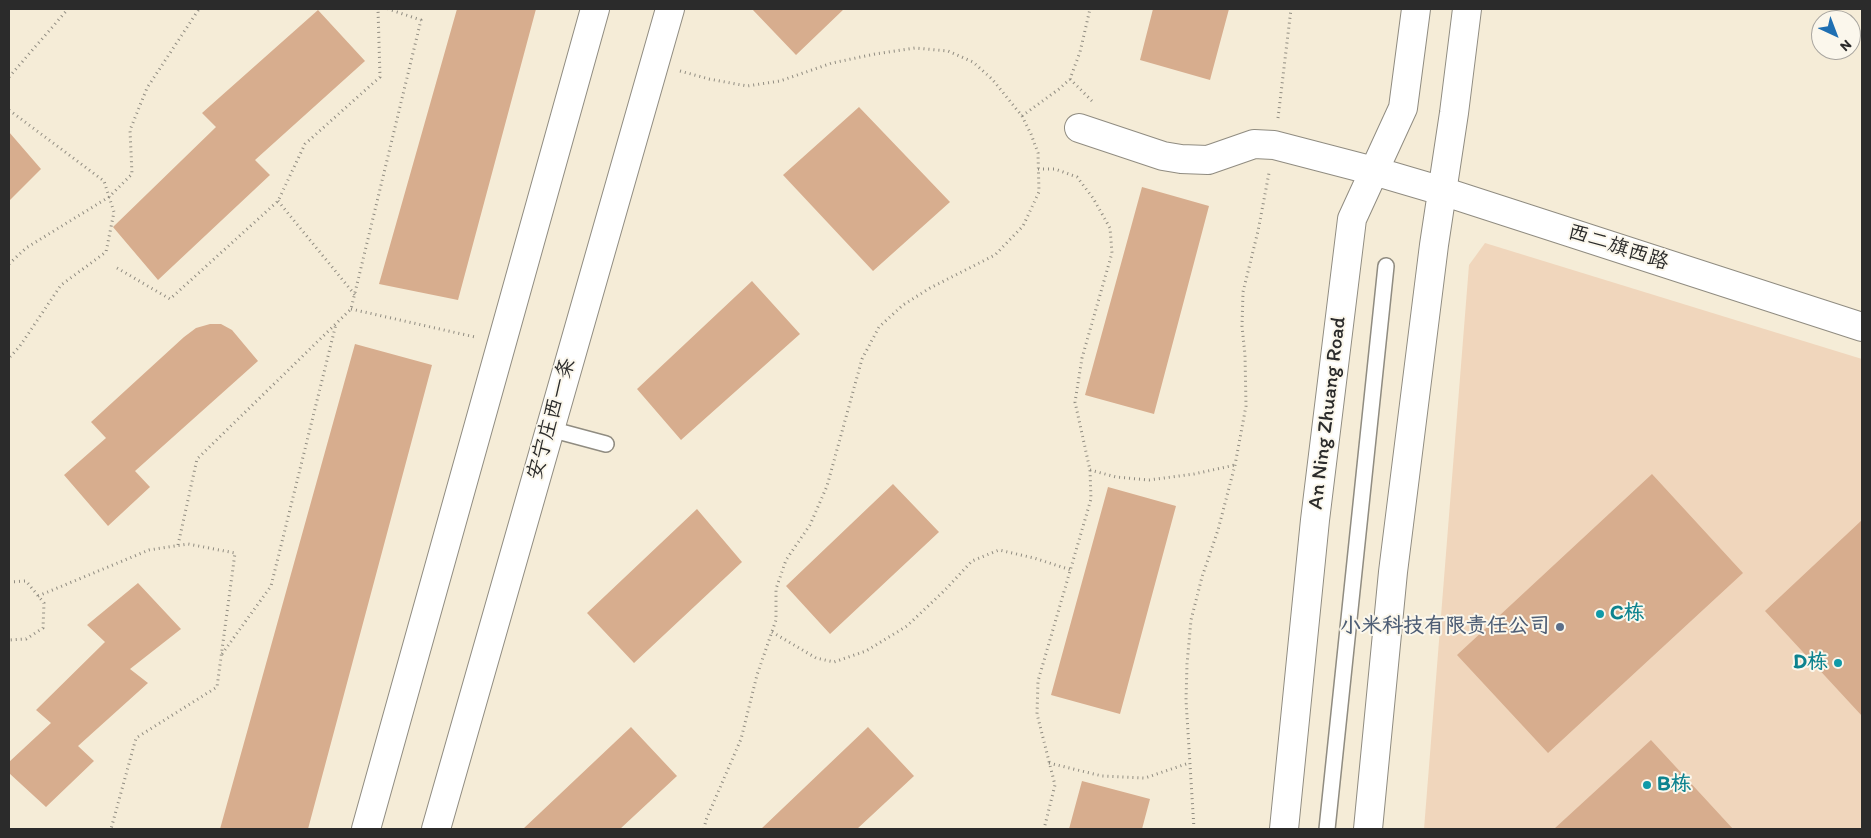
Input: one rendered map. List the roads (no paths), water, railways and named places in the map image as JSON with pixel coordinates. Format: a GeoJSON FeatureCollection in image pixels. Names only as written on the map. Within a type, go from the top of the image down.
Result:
{"type":"FeatureCollection","features":[{"type":"Feature","properties":{"kind":"street"},"geometry":{"type":"LineString","coordinates":[[366,829],[595,9]]}},
{"type":"Feature","properties":{"kind":"street","name":"安宁庄西一条"},"geometry":{"type":"LineString","coordinates":[[436,829],[670,9]]}},
{"type":"Feature","properties":{"kind":"street","name":"An Ning Zhuang Road"},"geometry":{"type":"LineString","coordinates":[[1284,829],[1315,520],[1352,219],[1403,108],[1416,9]]}},
{"type":"Feature","properties":{"kind":"street"},"geometry":{"type":"LineString","coordinates":[[1368,829],[1393,572],[1467,9]]}},
{"type":"Feature","properties":{"kind":"street","name":"西二旗西路"},"geometry":{"type":"LineString","coordinates":[[1079,128],[1163,156],[1181,159],[1208,160],[1254,144],[1274,145],[1442,191],[1862,327]]}},
{"type":"Feature","properties":{"kind":"lane"},"geometry":{"type":"LineString","coordinates":[[1327,829],[1386,266]]}},
{"type":"Feature","properties":{"kind":"lane"},"geometry":{"type":"LineString","coordinates":[[550,429],[606,444]]}},
{"type":"Feature","properties":{"kind":"place","name":"C栋"},"geometry":{"type":"Point","coordinates":[1600,614]}},
{"type":"Feature","properties":{"kind":"place","name":"小米科技有限责任公司"},"geometry":{"type":"Point","coordinates":[1560,627]}},
{"type":"Feature","properties":{"kind":"place","name":"D栋"},"geometry":{"type":"Point","coordinates":[1838,663]}},
{"type":"Feature","properties":{"kind":"place","name":"B栋"},"geometry":{"type":"Point","coordinates":[1647,785]}}]}
